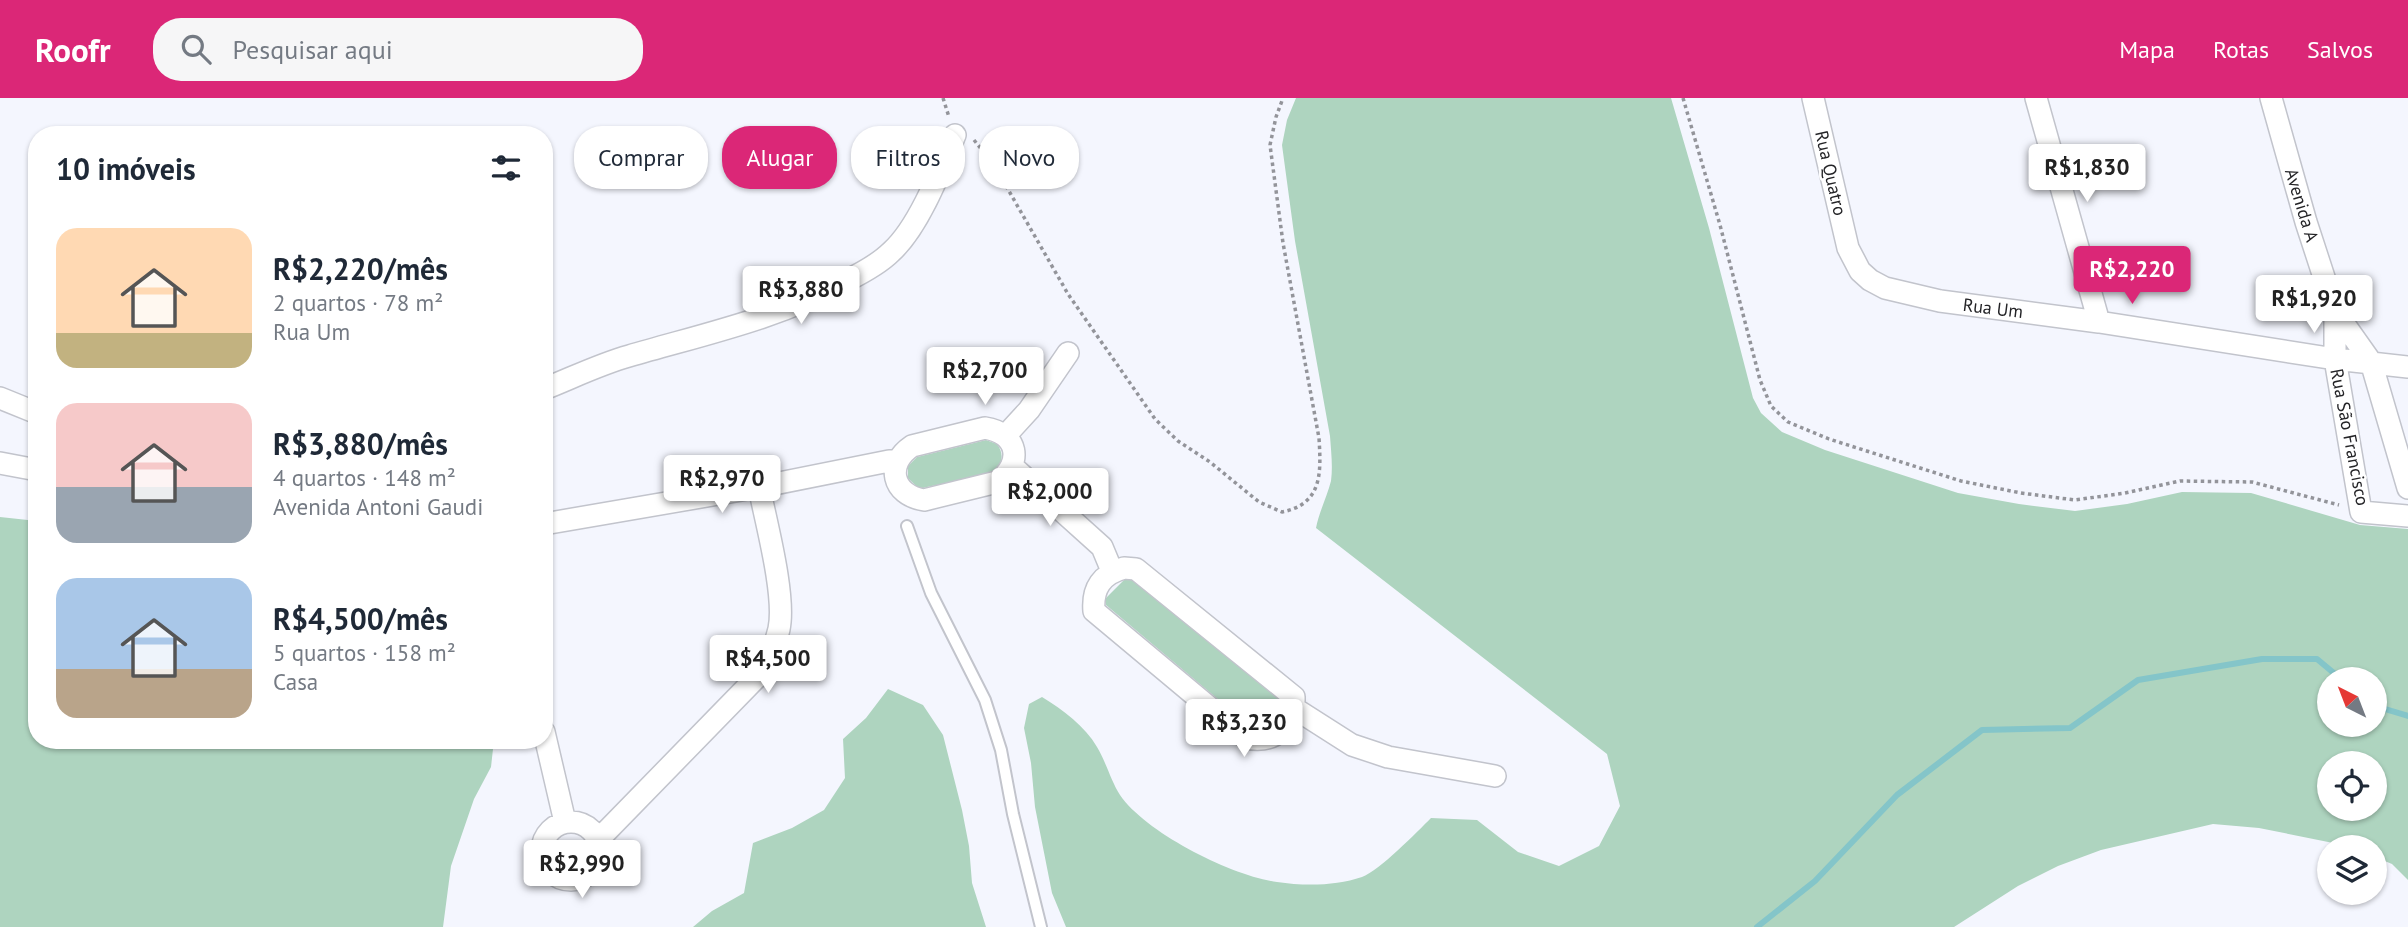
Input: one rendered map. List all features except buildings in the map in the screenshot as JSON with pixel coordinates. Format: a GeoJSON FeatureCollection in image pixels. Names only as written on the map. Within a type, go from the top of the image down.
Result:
{"type":"FeatureCollection","features":[{"type":"Feature","properties":{"kind":"street","name":"Rua Quatro"},"geometry":{"type":"LineString","coordinates":[[1813,98],[1849,248]]}},
{"type":"Feature","properties":{"kind":"street"},"geometry":{"type":"LineString","coordinates":[[2036,98],[2099,322]]}},
{"type":"Feature","properties":{"kind":"street","name":"Avenida A"},"geometry":{"type":"LineString","coordinates":[[2271,98],[2306,222],[2335,311],[2336,359]]}},
{"type":"Feature","properties":{"kind":"street"},"geometry":{"type":"LineString","coordinates":[[553,385],[626,357],[764,318],[817,297],[867,270],[892,251],[912,225],[931,189]]}},
{"type":"Feature","properties":{"kind":"street","name":"Rua Um"},"geometry":{"type":"LineString","coordinates":[[1849,248],[1860,271],[1870,280],[1885,288],[1940,301],[2099,322],[2336,359],[2408,367]]}},
{"type":"Feature","properties":{"kind":"street","name":"Avenida A"},"geometry":{"type":"LineString","coordinates":[[2335,311],[2371,362],[2408,488]]}},
{"type":"Feature","properties":{"kind":"street"},"geometry":{"type":"LineString","coordinates":[[1006,435],[1029,410],[1068,353]]}},
{"type":"Feature","properties":{"kind":"street","name":"Rua São Francisco"},"geometry":{"type":"LineString","coordinates":[[2336,359],[2361,512],[2408,516]]}},
{"type":"Feature","properties":{"kind":"street"},"geometry":{"type":"LineString","coordinates":[[0,398],[28,409]]}},
{"type":"Feature","properties":{"kind":"street"},"geometry":{"type":"LineString","coordinates":[[985,428],[1006,435],[1014,455],[1012,466],[998,482],[924,500],[903,492],[897,483],[897,461],[903,452],[912,446],[985,428]]}},
{"type":"Feature","properties":{"kind":"street"},"geometry":{"type":"LineString","coordinates":[[553,522],[897,461]]}},
{"type":"Feature","properties":{"kind":"street"},"geometry":{"type":"LineString","coordinates":[[0,463],[28,468]]}},
{"type":"Feature","properties":{"kind":"street"},"geometry":{"type":"LineString","coordinates":[[1012,466],[1102,547],[1112,571]]}},
{"type":"Feature","properties":{"kind":"street"},"geometry":{"type":"LineString","coordinates":[[598,840],[756,678],[772,654],[780,626],[780,597],[760,487]]}},
{"type":"Feature","properties":{"kind":"street"},"geometry":{"type":"LineString","coordinates":[[1136,569],[1294,697],[1292,718],[1277,735],[1267,739],[1246,738],[1094,611],[1096,587],[1112,571],[1136,569]]}},
{"type":"Feature","properties":{"kind":"street"},"geometry":{"type":"LineString","coordinates":[[1294,708],[1352,745],[1388,757],[1495,776]]}},
{"type":"Feature","properties":{"kind":"street"},"geometry":{"type":"LineString","coordinates":[[548,749],[565,822]]}},
{"type":"Feature","properties":{"kind":"street"},"geometry":{"type":"LineString","coordinates":[[565,822],[584,825],[598,840],[600,850],[594,869],[577,880],[558,877],[544,862],[543,842],[548,833],[565,822]]}},
{"type":"Feature","properties":{"kind":"lane"},"geometry":{"type":"LineString","coordinates":[[907,526],[931,593],[985,700],[1001,750],[1013,814],[1041,927]]}},
{"type":"Feature","properties":{"kind":"path"},"geometry":{"type":"LineString","coordinates":[[965,135],[979,144],[994,165],[1056,275],[1155,419],[1178,441],[1210,462],[1259,502],[1282,512],[1304,504],[1318,481],[1321,468],[1319,438],[1283,243],[1270,145],[1283,98]]}},
{"type":"Feature","properties":{"kind":"path"},"geometry":{"type":"LineString","coordinates":[[1683,98],[1720,225],[1760,380],[1771,406],[1788,422],[1829,439],[1961,481],[2021,493],[2076,500],[2180,481],[2252,482],[2361,512]]}},
{"type":"Feature","properties":{"kind":"green space"},"geometry":{"type":"Polygon","coordinates":[[[1296,98],[1671,98],[1709,228],[1753,398],[1761,413],[1782,432],[1825,450],[1958,493],[2019,504],[2075,511],[2127,504],[2182,492],[2251,493],[2360,525],[2408,529],[2408,880],[2387,862],[2387,835],[2317,835],[2317,840],[2259,828],[2213,824],[2101,850],[2058,866],[2018,886],[1954,927],[1066,927],[1052,893],[1035,807],[1031,763],[1024,728],[1029,704],[1042,697],[1080,725],[1092,739],[1120,795],[1149,824],[1214,862],[1277,882],[1320,884],[1362,877],[1388,859],[1431,818],[1477,820],[1518,852],[1559,866],[1599,846],[1620,806],[1607,754],[1316,528],[1331,481],[1330,436],[1295,241],[1282,145],[1287,120],[1296,98]]]}},
{"type":"Feature","properties":{"kind":"green space"},"geometry":{"type":"Polygon","coordinates":[[[986,440],[997,444],[1001,454],[1000,463],[990,472],[923,488],[917,487],[908,478],[908,466],[917,457],[986,440]]]}},
{"type":"Feature","properties":{"kind":"green space"},"geometry":{"type":"Polygon","coordinates":[[[0,517],[28,520],[28,749],[493,749],[491,767],[474,799],[451,866],[443,927],[0,927],[0,517]]]}},
{"type":"Feature","properties":{"kind":"green space"},"geometry":{"type":"Polygon","coordinates":[[[1128,576],[1284,701],[1286,706],[1264,732],[1258,733],[1106,605],[1105,599],[1128,576]]]}},
{"type":"Feature","properties":{"kind":"green space"},"geometry":{"type":"Polygon","coordinates":[[[888,689],[923,705],[943,735],[962,810],[972,883],[986,927],[693,927],[712,911],[744,893],[753,843],[792,828],[824,810],[845,778],[843,739],[866,718],[888,689]]]}},
{"type":"Feature","properties":{"kind":"waterway"},"geometry":{"type":"LineString","coordinates":[[1757,927],[1815,881],[1897,795],[1982,730],[2070,728],[2138,680],[2262,659],[2317,659],[2327,667]]}},
{"type":"Feature","properties":{"kind":"waterway"},"geometry":{"type":"LineString","coordinates":[[2387,710],[2408,716]]}}]}
